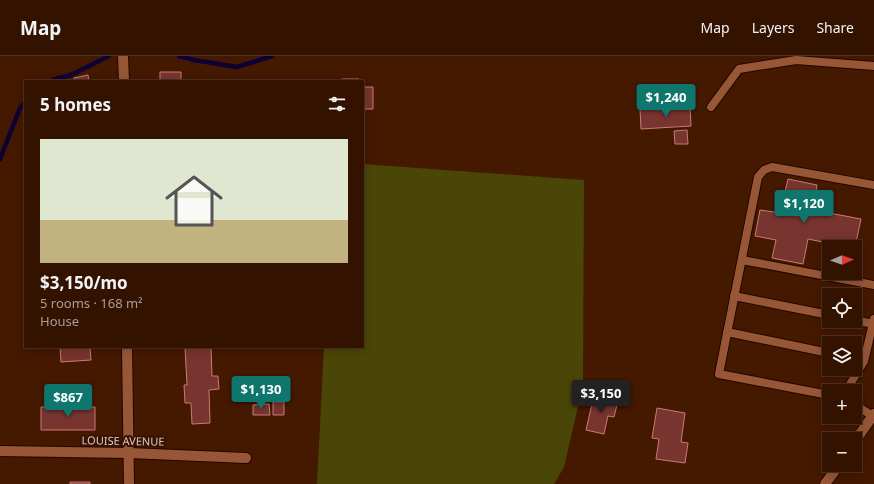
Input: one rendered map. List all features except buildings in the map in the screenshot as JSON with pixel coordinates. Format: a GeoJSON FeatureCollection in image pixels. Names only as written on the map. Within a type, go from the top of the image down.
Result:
{"type":"FeatureCollection","features":[{"type":"Feature","properties":{"kind":"street"},"geometry":{"type":"LineString","coordinates":[[123,56],[124,80]]}},
{"type":"Feature","properties":{"kind":"street"},"geometry":{"type":"LineString","coordinates":[[127,348],[129,484]]}},
{"type":"Feature","properties":{"kind":"street"},"geometry":{"type":"LineString","coordinates":[[861,432],[873,415]]}},
{"type":"Feature","properties":{"kind":"street","name":"LOUISE AVENUE"},"geometry":{"type":"LineString","coordinates":[[0,451],[129,453],[246,458]]}},
{"type":"Feature","properties":{"kind":"street"},"geometry":{"type":"LineString","coordinates":[[825,484],[833,472]]}},
{"type":"Feature","properties":{"kind":"lane"},"geometry":{"type":"LineString","coordinates":[[711,108],[739,69],[796,60],[874,66]]}},
{"type":"Feature","properties":{"kind":"lane"},"geometry":{"type":"LineString","coordinates":[[822,394],[719,374],[758,177],[764,170],[772,167],[874,186]]}},
{"type":"Feature","properties":{"kind":"lane"},"geometry":{"type":"LineString","coordinates":[[742,260],[874,285]]}},
{"type":"Feature","properties":{"kind":"lane"},"geometry":{"type":"LineString","coordinates":[[734,296],[822,314]]}},
{"type":"Feature","properties":{"kind":"lane"},"geometry":{"type":"LineString","coordinates":[[850,384],[864,360],[873,321],[862,320]]}},
{"type":"Feature","properties":{"kind":"lane"},"geometry":{"type":"LineString","coordinates":[[728,332],[822,352]]}},
{"type":"Feature","properties":{"kind":"lane"},"geometry":{"type":"LineString","coordinates":[[862,409],[873,415]]}},
{"type":"Feature","properties":{"kind":"shaded area"},"geometry":{"type":"Polygon","coordinates":[[[364,164],[584,180],[583,385],[564,467],[554,484],[317,484],[324,348],[364,348],[364,164]]]}},
{"type":"Feature","properties":{"kind":"waterway"},"geometry":{"type":"LineString","coordinates":[[53,80],[71,75],[109,56]]}},
{"type":"Feature","properties":{"kind":"waterway"},"geometry":{"type":"LineString","coordinates":[[179,56],[237,67],[272,56]]}},
{"type":"Feature","properties":{"kind":"waterway"},"geometry":{"type":"LineString","coordinates":[[0,159],[20,108],[24,104]]}}]}
